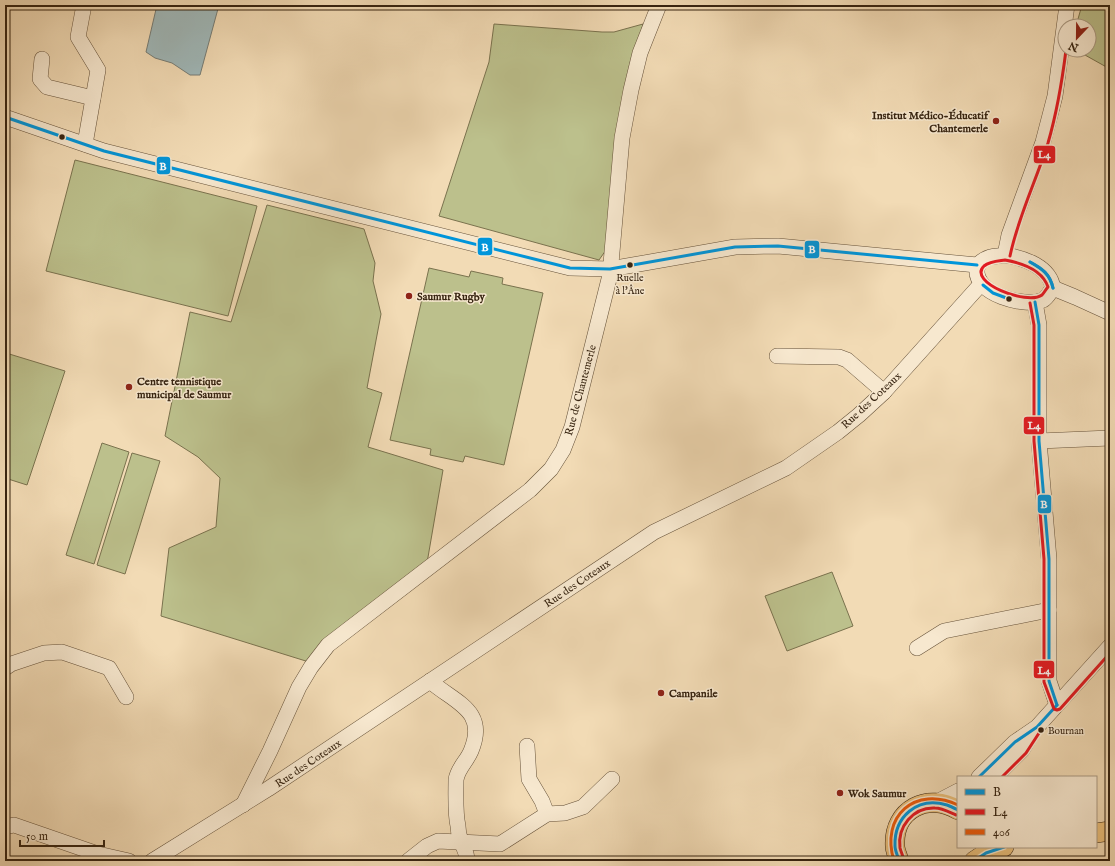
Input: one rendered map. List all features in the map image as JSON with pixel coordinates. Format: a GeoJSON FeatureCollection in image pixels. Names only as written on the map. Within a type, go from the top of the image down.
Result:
{"type":"FeatureCollection","features":[{"type":"Feature","properties":{"kind":"main road"},"geometry":{"type":"LineString","coordinates":[[892,856],[896,830],[902,818],[912,809],[924,803],[937,802],[949,804],[957,809]]}},
{"type":"Feature","properties":{"kind":"main road"},"geometry":{"type":"LineString","coordinates":[[1097,824],[1110,823]]}},
{"type":"Feature","properties":{"kind":"main road"},"geometry":{"type":"LineString","coordinates":[[1097,833],[1110,831]]}},
{"type":"Feature","properties":{"kind":"main road"},"geometry":{"type":"LineString","coordinates":[[970,861],[974,848]]}},
{"type":"Feature","properties":{"kind":"main road"},"geometry":{"type":"LineString","coordinates":[[974,861],[986,853],[1001,848]]}},
{"type":"Feature","properties":{"kind":"street"},"geometry":{"type":"LineString","coordinates":[[84,5],[78,37],[98,70],[84,144]]}},
{"type":"Feature","properties":{"kind":"street","name":"Rue de Chantemerle"},"geometry":{"type":"LineString","coordinates":[[243,805],[299,688],[311,667],[328,645],[530,490],[552,469],[563,450],[572,427],[610,275],[622,138],[631,90],[640,53],[659,5]]}},
{"type":"Feature","properties":{"kind":"street"},"geometry":{"type":"LineString","coordinates":[[1005,256],[1010,235],[1042,142],[1055,96],[1067,5]]}},
{"type":"Feature","properties":{"kind":"street"},"geometry":{"type":"LineString","coordinates":[[42,59],[40,79],[47,87],[93,98]]}},
{"type":"Feature","properties":{"kind":"street"},"geometry":{"type":"LineString","coordinates":[[5,117],[104,151],[570,268],[610,269],[735,247],[778,246],[977,265]]}},
{"type":"Feature","properties":{"kind":"street"},"geometry":{"type":"LineString","coordinates":[[1005,256],[1028,261],[1045,271],[1052,280],[1053,288],[1045,299],[1035,302],[1024,302],[993,293],[981,284],[976,275],[977,265],[982,260],[990,257],[1005,256]]}},
{"type":"Feature","properties":{"kind":"street","name":"Rue des Coteaux"},"geometry":{"type":"LineString","coordinates":[[152,861],[271,788],[654,532],[786,468],[838,432],[884,392],[981,284]]}},
{"type":"Feature","properties":{"kind":"street"},"geometry":{"type":"LineString","coordinates":[[1053,288],[1075,296],[1110,313]]}},
{"type":"Feature","properties":{"kind":"street"},"geometry":{"type":"LineString","coordinates":[[1035,302],[1039,325],[1039,442],[1050,559],[1049,681],[1057,705]]}},
{"type":"Feature","properties":{"kind":"street"},"geometry":{"type":"LineString","coordinates":[[778,356],[839,357],[847,360],[884,392]]}},
{"type":"Feature","properties":{"kind":"street"},"geometry":{"type":"LineString","coordinates":[[1039,442],[1110,438]]}},
{"type":"Feature","properties":{"kind":"street"},"geometry":{"type":"LineString","coordinates":[[917,648],[944,631],[1049,610]]}},
{"type":"Feature","properties":{"kind":"street"},"geometry":{"type":"LineString","coordinates":[[996,776],[1022,750],[1037,727],[1110,646]]}},
{"type":"Feature","properties":{"kind":"street"},"geometry":{"type":"LineString","coordinates":[[5,668],[11,664],[44,653],[62,652],[109,668],[126,697]]}},
{"type":"Feature","properties":{"kind":"street"},"geometry":{"type":"LineString","coordinates":[[430,681],[462,704],[474,718],[477,728],[471,751],[456,778],[457,825],[461,841],[467,852],[466,861]]}},
{"type":"Feature","properties":{"kind":"street"},"geometry":{"type":"LineString","coordinates":[[980,776],[1015,742],[1037,727]]}},
{"type":"Feature","properties":{"kind":"street"},"geometry":{"type":"LineString","coordinates":[[527,746],[529,779],[542,801],[547,814]]}},
{"type":"Feature","properties":{"kind":"street"},"geometry":{"type":"LineString","coordinates":[[270,751],[272,769],[279,774],[292,773]]}},
{"type":"Feature","properties":{"kind":"street","name":"Rue de Chantemerle"},"geometry":{"type":"LineString","coordinates":[[270,751],[268,769],[271,788]]}},
{"type":"Feature","properties":{"kind":"street"},"geometry":{"type":"LineString","coordinates":[[262,766],[264,784],[271,788]]}},
{"type":"Feature","properties":{"kind":"street"},"geometry":{"type":"LineString","coordinates":[[408,861],[427,846],[438,841],[500,844],[547,814],[565,813],[583,807],[612,779]]}},
{"type":"Feature","properties":{"kind":"street"},"geometry":{"type":"LineString","coordinates":[[937,802],[957,792]]}},
{"type":"Feature","properties":{"kind":"street"},"geometry":{"type":"LineString","coordinates":[[5,827],[14,825],[103,857],[129,861]]}},
{"type":"Feature","properties":{"kind":"green space"},"geometry":{"type":"Polygon","coordinates":[[[1082,5],[1110,5],[1110,69],[1090,58],[1097,58],[1097,18],[1078,18],[1082,5]]]}},
{"type":"Feature","properties":{"kind":"green space"},"geometry":{"type":"Polygon","coordinates":[[[494,24],[614,32],[643,24],[634,59],[606,250],[599,260],[439,216],[489,62],[494,24]]]}},
{"type":"Feature","properties":{"kind":"green space"},"geometry":{"type":"Polygon","coordinates":[[[75,160],[257,206],[228,316],[46,271],[75,160]]]}},
{"type":"Feature","properties":{"kind":"green space"},"geometry":{"type":"Polygon","coordinates":[[[267,205],[364,229],[375,263],[373,281],[381,314],[367,388],[382,393],[368,447],[443,470],[427,563],[309,662],[161,616],[169,548],[216,527],[220,478],[198,457],[165,436],[190,312],[231,322],[267,205]]]}},
{"type":"Feature","properties":{"kind":"green space"},"geometry":{"type":"Polygon","coordinates":[[[429,268],[469,277],[471,271],[503,278],[502,284],[543,293],[504,465],[465,456],[463,462],[430,455],[431,449],[390,440],[429,268]]]}},
{"type":"Feature","properties":{"kind":"green space"},"geometry":{"type":"Polygon","coordinates":[[[6,353],[65,371],[27,485],[5,478],[6,353]]]}},
{"type":"Feature","properties":{"kind":"green space"},"geometry":{"type":"Polygon","coordinates":[[[102,443],[129,452],[94,564],[66,555],[102,443]]]}},
{"type":"Feature","properties":{"kind":"green space"},"geometry":{"type":"Polygon","coordinates":[[[132,453],[160,461],[125,574],[97,565],[132,453]]]}},
{"type":"Feature","properties":{"kind":"green space"},"geometry":{"type":"Polygon","coordinates":[[[832,572],[853,626],[787,651],[765,596],[832,572]]]}},
{"type":"Feature","properties":{"kind":"water"},"geometry":{"type":"Polygon","coordinates":[[[157,5],[219,5],[200,75],[190,75],[172,63],[155,58],[146,52],[157,5]]]}},
{"type":"Feature","properties":{"kind":"transit line","name":"L4"},"geometry":{"type":"LineString","coordinates":[[1010,256],[1022,213],[1048,143],[1059,97],[1065,58]]}},
{"type":"Feature","properties":{"kind":"transit line","name":"B"},"geometry":{"type":"LineString","coordinates":[[5,117],[104,151],[570,268],[610,269],[735,247],[778,246],[977,265]]}},
{"type":"Feature","properties":{"kind":"transit line","name":"L4"},"geometry":{"type":"LineString","coordinates":[[1005,260],[1024,265],[1036,271],[1048,287],[1042,295],[1035,298],[1013,295],[1001,291],[984,279],[981,272],[986,264],[1005,260]]}},
{"type":"Feature","properties":{"kind":"transit line","name":"B"},"geometry":{"type":"LineString","coordinates":[[1030,262],[1048,275],[1053,288]]}},
{"type":"Feature","properties":{"kind":"transit line","name":"B"},"geometry":{"type":"LineString","coordinates":[[1030,262],[1048,275],[1053,288]]}},
{"type":"Feature","properties":{"kind":"transit line","name":"B"},"geometry":{"type":"LineString","coordinates":[[983,285],[993,293],[1009,299]]}},
{"type":"Feature","properties":{"kind":"transit line","name":"B"},"geometry":{"type":"LineString","coordinates":[[1035,302],[1039,325],[1039,441],[1049,559],[1049,681],[1057,705]]}},
{"type":"Feature","properties":{"kind":"transit line","name":"L4"},"geometry":{"type":"LineString","coordinates":[[1030,303],[1034,325],[1034,441],[1044,559],[1044,682],[1054,709],[1060,709],[1110,653]]}},
{"type":"Feature","properties":{"kind":"transit line","name":"B"},"geometry":{"type":"LineString","coordinates":[[980,776],[1015,742],[1037,727],[1057,705]]}},
{"type":"Feature","properties":{"kind":"transit line","name":"L4"},"geometry":{"type":"LineString","coordinates":[[1003,776],[1026,753],[1041,730]]}},
{"type":"Feature","properties":{"kind":"transit line","name":"406"},"geometry":{"type":"LineString","coordinates":[[894,861],[891,845],[892,830],[897,818],[905,809],[915,802],[928,799],[942,800],[957,805]]}},
{"type":"Feature","properties":{"kind":"transit line","name":"B"},"geometry":{"type":"LineString","coordinates":[[899,861],[895,848],[896,836],[898,826],[909,811],[917,806],[936,803],[947,805],[957,810]]}},
{"type":"Feature","properties":{"kind":"transit line","name":"L4"},"geometry":{"type":"LineString","coordinates":[[904,860],[900,848],[901,833],[904,826],[913,815],[920,811],[935,808],[943,809],[956,815]]}},
{"type":"Feature","properties":{"kind":"transit line","name":"B"},"geometry":{"type":"LineString","coordinates":[[974,861],[986,853],[1001,848]]}},
{"type":"Feature","properties":{"kind":"place","name":"Institut Médico-Éducatif Chantemerle"},"geometry":{"type":"Point","coordinates":[996,121]}},
{"type":"Feature","properties":{"kind":"place","name":"Ruelle à l'Âne"},"geometry":{"type":"Point","coordinates":[630,265]}},
{"type":"Feature","properties":{"kind":"place","name":"Saumur Rugby"},"geometry":{"type":"Point","coordinates":[409,296]}},
{"type":"Feature","properties":{"kind":"place","name":"Centre tennistique municipal de Saumur"},"geometry":{"type":"Point","coordinates":[129,387]}},
{"type":"Feature","properties":{"kind":"place","name":"Campanile"},"geometry":{"type":"Point","coordinates":[661,693]}},
{"type":"Feature","properties":{"kind":"place","name":"Bournan"},"geometry":{"type":"Point","coordinates":[1041,730]}},
{"type":"Feature","properties":{"kind":"place","name":"Wok Saumur"},"geometry":{"type":"Point","coordinates":[840,793]}}]}
